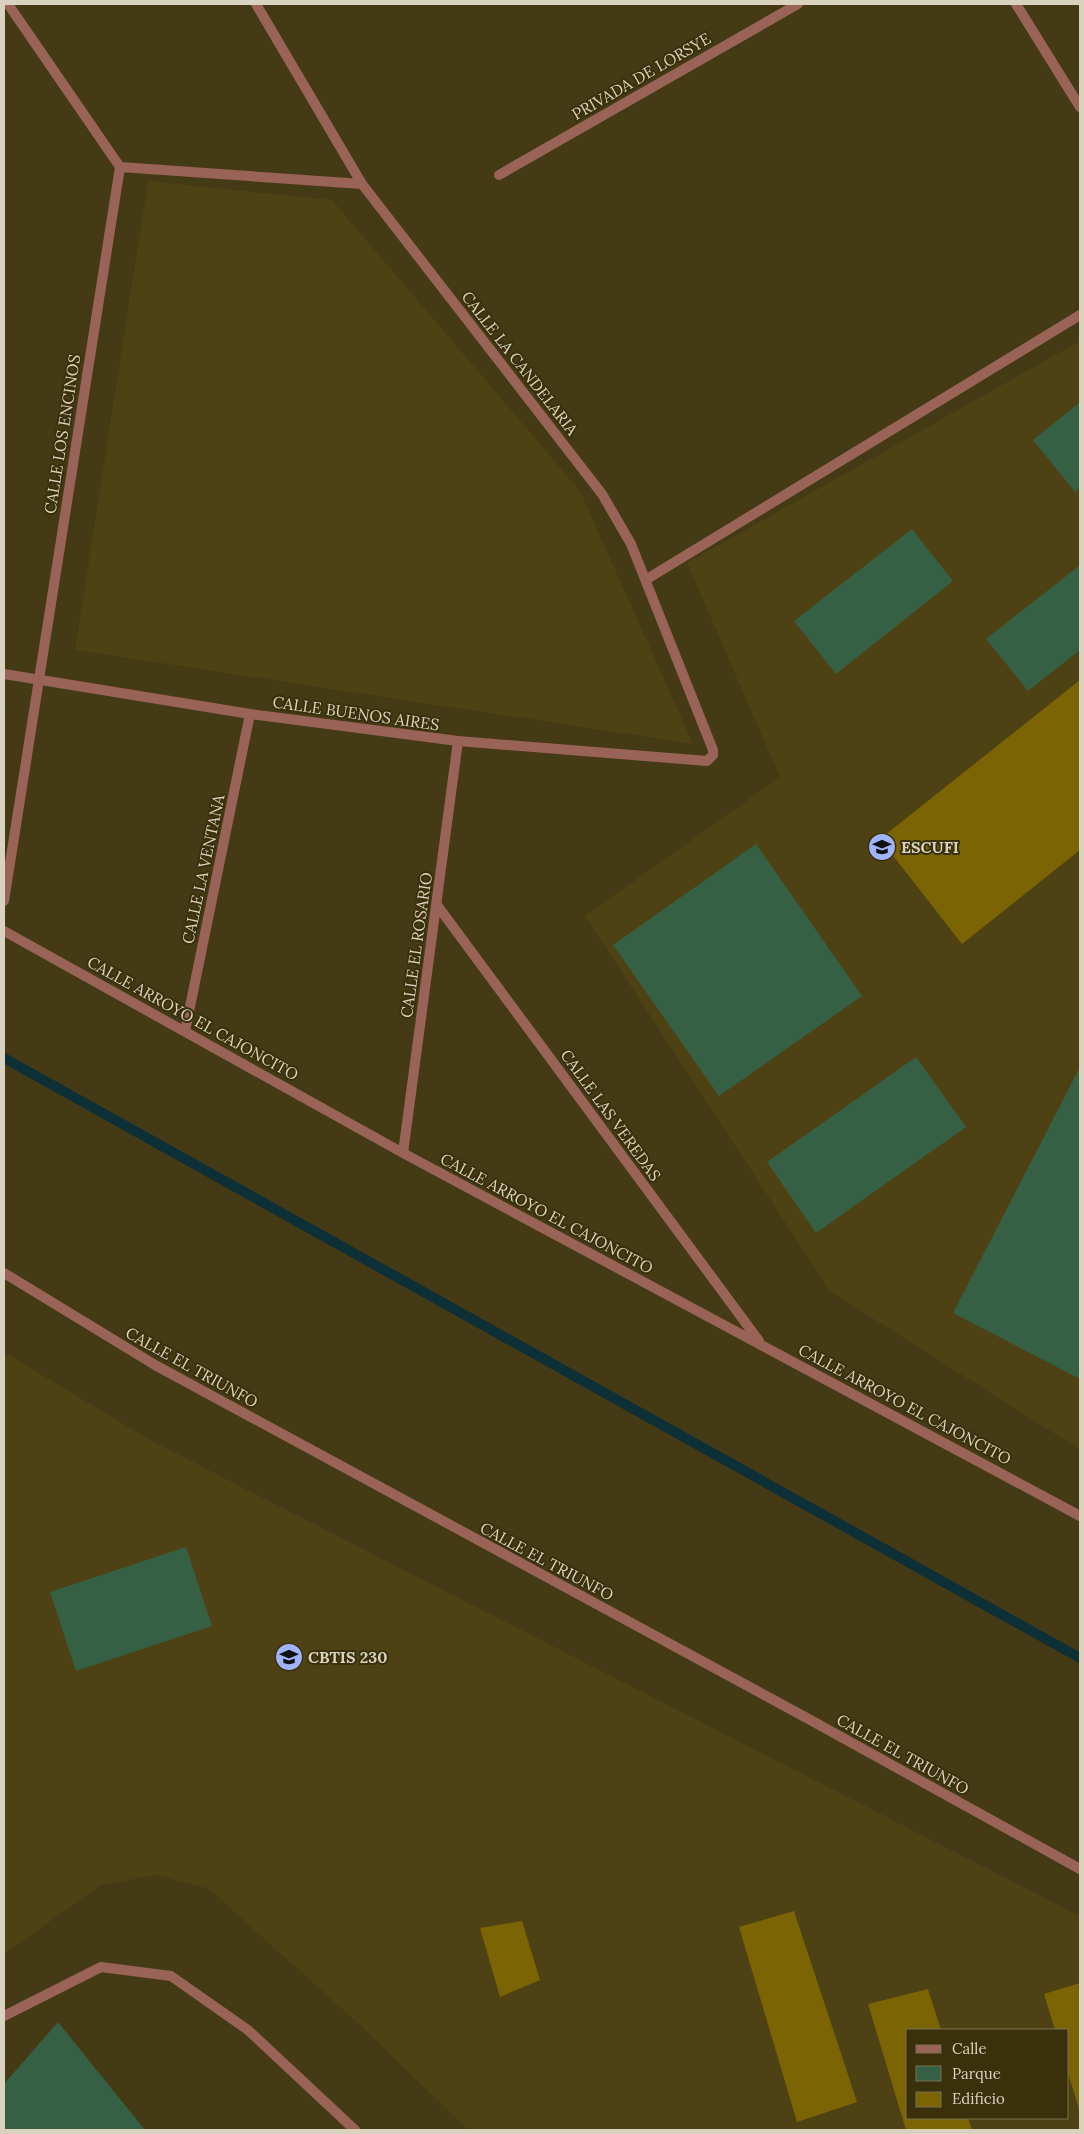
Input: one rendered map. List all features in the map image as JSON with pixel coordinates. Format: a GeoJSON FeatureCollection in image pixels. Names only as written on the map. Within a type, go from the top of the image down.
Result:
{"type":"FeatureCollection","features":[{"type":"Feature","properties":{"kind":"street"},"geometry":{"type":"LineString","coordinates":[[8,4],[120,166],[362,184]]}},
{"type":"Feature","properties":{"kind":"street","name":"CALLE LA CANDELARIA"},"geometry":{"type":"LineString","coordinates":[[256,4],[362,184],[602,494],[632,544],[713,750],[713,755],[707,761]]}},
{"type":"Feature","properties":{"kind":"street","name":"PRIVADA DE LORSYE"},"geometry":{"type":"LineString","coordinates":[[499,175],[798,4]]}},
{"type":"Feature","properties":{"kind":"street"},"geometry":{"type":"LineString","coordinates":[[1016,4],[1080,107]]}},
{"type":"Feature","properties":{"kind":"street","name":"CALLE LOS ENCINOS"},"geometry":{"type":"LineString","coordinates":[[4,901],[120,166]]}},
{"type":"Feature","properties":{"kind":"street"},"geometry":{"type":"LineString","coordinates":[[647,580],[1080,315]]}},
{"type":"Feature","properties":{"kind":"street","name":"CALLE BUENOS AIRES"},"geometry":{"type":"LineString","coordinates":[[4,674],[250,714],[458,741],[707,761]]}},
{"type":"Feature","properties":{"kind":"street","name":"CALLE LA VENTANA"},"geometry":{"type":"LineString","coordinates":[[185,1030],[250,714]]}},
{"type":"Feature","properties":{"kind":"street","name":"CALLE EL ROSARIO"},"geometry":{"type":"LineString","coordinates":[[403,1153],[458,741]]}},
{"type":"Feature","properties":{"kind":"street","name":"CALLE LAS VEREDAS"},"geometry":{"type":"LineString","coordinates":[[437,904],[761,1343]]}},
{"type":"Feature","properties":{"kind":"street","name":"CALLE ARROYO EL CAJONCITO"},"geometry":{"type":"LineString","coordinates":[[4,931],[403,1153],[761,1343],[1080,1516]]}},
{"type":"Feature","properties":{"kind":"street","name":"CALLE EL TRIUNFO"},"geometry":{"type":"LineString","coordinates":[[4,1273],[155,1365],[779,1703],[1080,1869]]}},
{"type":"Feature","properties":{"kind":"street"},"geometry":{"type":"LineString","coordinates":[[4,2016],[101,1967],[171,1976],[248,2030],[355,2130]]}},
{"type":"Feature","properties":{"kind":"shaded area"},"geometry":{"type":"Polygon","coordinates":[[[148,181],[332,200],[580,491],[693,744],[75,650],[148,181]]]}},
{"type":"Feature","properties":{"kind":"shaded area","name":"ESCUFI"},"geometry":{"type":"Polygon","coordinates":[[[1080,341],[1080,1450],[830,1291],[585,916],[780,777],[687,563],[1080,341]]]}},
{"type":"Feature","properties":{"kind":"shaded area","name":"CBTIS 230"},"geometry":{"type":"Polygon","coordinates":[[[4,1352],[150,1440],[1080,1916],[1080,2130],[468,2130],[360,2025],[209,1889],[157,1875],[101,1885],[4,1954],[4,1352]]]}},
{"type":"Feature","properties":{"kind":"green space"},"geometry":{"type":"Polygon","coordinates":[[[1080,402],[1080,488],[1075,492],[1033,440],[1080,402]]]}},
{"type":"Feature","properties":{"kind":"green space"},"geometry":{"type":"Polygon","coordinates":[[[912,529],[953,581],[836,674],[794,621],[912,529]]]}},
{"type":"Feature","properties":{"kind":"green space"},"geometry":{"type":"Polygon","coordinates":[[[1080,565],[1080,650],[1028,691],[986,639],[1080,565]]]}},
{"type":"Feature","properties":{"kind":"green space"},"geometry":{"type":"Polygon","coordinates":[[[756,844],[862,996],[719,1096],[613,945],[756,844]]]}},
{"type":"Feature","properties":{"kind":"green space"},"geometry":{"type":"Polygon","coordinates":[[[916,1057],[966,1127],[816,1233],[767,1162],[916,1057]]]}},
{"type":"Feature","properties":{"kind":"green space"},"geometry":{"type":"Polygon","coordinates":[[[1080,1067],[1080,1379],[953,1313],[1080,1067]]]}},
{"type":"Feature","properties":{"kind":"green space"},"geometry":{"type":"Polygon","coordinates":[[[186,1547],[212,1626],[76,1671],[50,1592],[186,1547]]]}},
{"type":"Feature","properties":{"kind":"green space"},"geometry":{"type":"Polygon","coordinates":[[[58,2022],[145,2130],[4,2130],[4,2084],[58,2022]]]}},
{"type":"Feature","properties":{"kind":"building"},"geometry":{"type":"Polygon","coordinates":[[[1080,680],[1080,850],[962,944],[880,839],[1080,680]]]}},
{"type":"Feature","properties":{"kind":"building"},"geometry":{"type":"Polygon","coordinates":[[[794,1911],[857,2102],[797,2122],[739,1927],[794,1911]]]}},
{"type":"Feature","properties":{"kind":"building"},"geometry":{"type":"Polygon","coordinates":[[[522,1921],[540,1980],[500,1997],[480,1928],[522,1921]]]}},
{"type":"Feature","properties":{"kind":"building"},"geometry":{"type":"Polygon","coordinates":[[[1080,1983],[1080,2112],[1069,2076],[1069,2029],[1055,2029],[1044,1994],[1080,1983]]]}},
{"type":"Feature","properties":{"kind":"building"},"geometry":{"type":"Polygon","coordinates":[[[928,1989],[941,2029],[906,2029],[906,2119],[968,2119],[972,2130],[906,2130],[868,2004],[928,1989]]]}},
{"type":"Feature","properties":{"kind":"waterway"},"geometry":{"type":"LineString","coordinates":[[4,1058],[1080,1658]]}},
{"type":"Feature","properties":{"kind":"place","name":"ESCUFI"},"geometry":{"type":"Point","coordinates":[882,847]}},
{"type":"Feature","properties":{"kind":"place","name":"CBTIS 230"},"geometry":{"type":"Point","coordinates":[289,1657]}}]}
